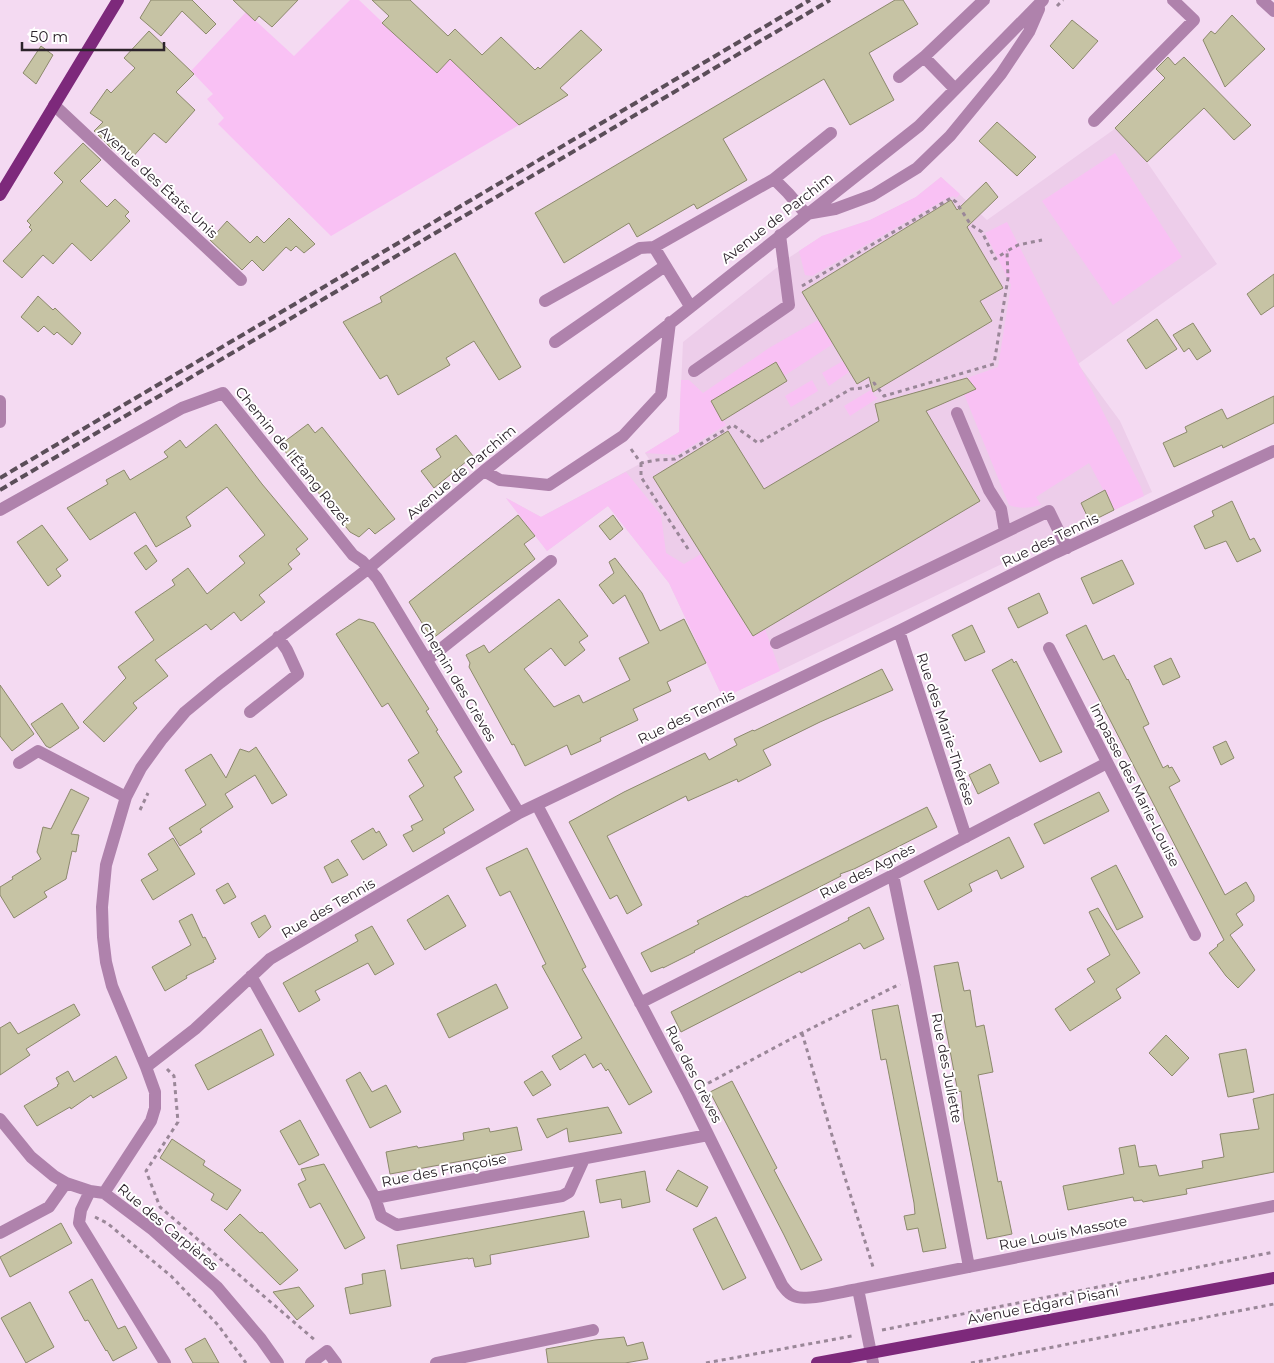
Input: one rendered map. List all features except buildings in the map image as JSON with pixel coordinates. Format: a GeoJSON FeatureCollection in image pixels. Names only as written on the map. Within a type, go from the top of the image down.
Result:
{"type":"FeatureCollection","features":[{"type":"Feature","properties":{"kind":"main road"},"geometry":{"type":"LineString","coordinates":[[0,195],[118,0]]}},
{"type":"Feature","properties":{"kind":"main road","name":"Avenue Edgard Pisani"},"geometry":{"type":"LineString","coordinates":[[817,1363],[872,1358],[1274,1278]]}},
{"type":"Feature","properties":{"kind":"street"},"geometry":{"type":"LineString","coordinates":[[899,77],[924,57],[984,0]]}},
{"type":"Feature","properties":{"kind":"street"},"geometry":{"type":"LineString","coordinates":[[774,179],[806,214],[835,209],[873,195],[917,168],[950,136],[1001,74],[1029,32],[1043,0]]}},
{"type":"Feature","properties":{"kind":"street","name":"Avenue de Parchim"},"geometry":{"type":"LineString","coordinates":[[104,1193],[152,1121],[155,1108],[151,1062],[112,986],[106,962],[102,907],[106,865],[126,797],[141,768],[162,739],[185,712],[278,637],[369,568],[484,471],[919,126],[1043,0]]}},
{"type":"Feature","properties":{"kind":"street"},"geometry":{"type":"LineString","coordinates":[[1094,121],[1194,20],[1174,0]]}},
{"type":"Feature","properties":{"kind":"street"},"geometry":{"type":"LineString","coordinates":[[1262,0],[1274,11]]}},
{"type":"Feature","properties":{"kind":"street"},"geometry":{"type":"LineString","coordinates":[[924,57],[955,89]]}},
{"type":"Feature","properties":{"kind":"street","name":"Avenue des États-Unis"},"geometry":{"type":"LineString","coordinates":[[54,106],[241,280]]}},
{"type":"Feature","properties":{"kind":"street"},"geometry":{"type":"LineString","coordinates":[[545,301],[640,248],[654,247],[774,179],[831,133]]}},
{"type":"Feature","properties":{"kind":"street"},"geometry":{"type":"LineString","coordinates":[[694,371],[789,305],[780,235]]}},
{"type":"Feature","properties":{"kind":"street"},"geometry":{"type":"LineString","coordinates":[[654,247],[690,306]]}},
{"type":"Feature","properties":{"kind":"street"},"geometry":{"type":"LineString","coordinates":[[555,342],[666,266]]}},
{"type":"Feature","properties":{"kind":"street"},"geometry":{"type":"LineString","coordinates":[[484,471],[500,480],[549,485],[623,436],[661,395],[670,322]]}},
{"type":"Feature","properties":{"kind":"street","name":"Chemin de l'Étang Rozet"},"geometry":{"type":"LineString","coordinates":[[0,510],[182,408],[223,393],[353,555],[369,568]]}},
{"type":"Feature","properties":{"kind":"street"},"geometry":{"type":"LineString","coordinates":[[0,401],[0,422]]}},
{"type":"Feature","properties":{"kind":"street"},"geometry":{"type":"LineString","coordinates":[[957,414],[990,490],[1001,509],[1005,532]]}},
{"type":"Feature","properties":{"kind":"street","name":"Rue des Tennis"},"geometry":{"type":"LineString","coordinates":[[151,1062],[195,1029],[270,959],[519,813],[899,631],[1067,548],[1274,451]]}},
{"type":"Feature","properties":{"kind":"street"},"geometry":{"type":"LineString","coordinates":[[776,643],[1049,511],[1067,548]]}},
{"type":"Feature","properties":{"kind":"street"},"geometry":{"type":"LineString","coordinates":[[426,660],[551,561]]}},
{"type":"Feature","properties":{"kind":"street","name":"Chemin des Grèves"},"geometry":{"type":"LineString","coordinates":[[369,568],[377,578],[519,813]]}},
{"type":"Feature","properties":{"kind":"street","name":"Rue des Marie-Thérèse"},"geometry":{"type":"LineString","coordinates":[[899,631],[966,837]]}},
{"type":"Feature","properties":{"kind":"street"},"geometry":{"type":"LineString","coordinates":[[250,712],[298,674],[287,650],[278,637]]}},
{"type":"Feature","properties":{"kind":"street","name":"Impasse des Marie-Louise"},"geometry":{"type":"LineString","coordinates":[[1049,648],[1195,935]]}},
{"type":"Feature","properties":{"kind":"street"},"geometry":{"type":"LineString","coordinates":[[19,763],[38,752],[126,797]]}},
{"type":"Feature","properties":{"kind":"street","name":"Rue des Agnès"},"geometry":{"type":"LineString","coordinates":[[640,1003],[893,875],[1107,763]]}},
{"type":"Feature","properties":{"kind":"street","name":"Rue des Grèves"},"geometry":{"type":"LineString","coordinates":[[537,805],[688,1094],[787,1293],[795,1297],[804,1298],[858,1289]]}},
{"type":"Feature","properties":{"kind":"street","name":"Rue des Juliette"},"geometry":{"type":"LineString","coordinates":[[893,875],[969,1267]]}},
{"type":"Feature","properties":{"kind":"street","name":"Rue des Françoise"},"geometry":{"type":"LineString","coordinates":[[251,976],[375,1198],[708,1135]]}},
{"type":"Feature","properties":{"kind":"street","name":"Rue des Carpières"},"geometry":{"type":"LineString","coordinates":[[0,1118],[31,1157],[54,1176],[66,1183],[90,1191],[104,1193],[153,1230],[217,1287],[261,1339],[278,1363]]}},
{"type":"Feature","properties":{"kind":"street"},"geometry":{"type":"LineString","coordinates":[[375,1198],[381,1216],[397,1225],[562,1196],[570,1192],[584,1159]]}},
{"type":"Feature","properties":{"kind":"street"},"geometry":{"type":"LineString","coordinates":[[0,1233],[50,1207],[66,1183]]}},
{"type":"Feature","properties":{"kind":"street"},"geometry":{"type":"LineString","coordinates":[[90,1191],[80,1210],[79,1223],[165,1363]]}},
{"type":"Feature","properties":{"kind":"street","name":"Rue Louis Massote"},"geometry":{"type":"LineString","coordinates":[[858,1289],[1274,1206]]}},
{"type":"Feature","properties":{"kind":"street"},"geometry":{"type":"LineString","coordinates":[[858,1289],[872,1358]]}},
{"type":"Feature","properties":{"kind":"street"},"geometry":{"type":"LineString","coordinates":[[436,1363],[593,1330]]}},
{"type":"Feature","properties":{"kind":"street"},"geometry":{"type":"LineString","coordinates":[[311,1363],[328,1351],[336,1363]]}},
{"type":"Feature","properties":{"kind":"path"},"geometry":{"type":"LineString","coordinates":[[789,305],[802,286],[951,198],[956,202],[971,225],[982,232],[995,259],[1018,245],[1042,240]]}},
{"type":"Feature","properties":{"kind":"path"},"geometry":{"type":"LineString","coordinates":[[641,463],[675,459],[733,425],[758,443],[851,389],[863,388],[874,383],[884,396],[994,364],[1008,278],[1007,251]]}},
{"type":"Feature","properties":{"kind":"path"},"geometry":{"type":"LineString","coordinates":[[623,436],[641,463],[641,477],[690,552]]}},
{"type":"Feature","properties":{"kind":"path"},"geometry":{"type":"LineString","coordinates":[[139,813],[150,788]]}},
{"type":"Feature","properties":{"kind":"path"},"geometry":{"type":"LineString","coordinates":[[688,1094],[802,1033],[914,977]]}},
{"type":"Feature","properties":{"kind":"path"},"geometry":{"type":"LineString","coordinates":[[802,1033],[879,1285]]}},
{"type":"Feature","properties":{"kind":"path"},"geometry":{"type":"LineString","coordinates":[[151,1062],[174,1076],[178,1122],[146,1171],[160,1207],[328,1351]]}},
{"type":"Feature","properties":{"kind":"path"},"geometry":{"type":"LineString","coordinates":[[80,1210],[107,1223],[172,1276],[218,1325],[246,1363]]}},
{"type":"Feature","properties":{"kind":"path"},"geometry":{"type":"LineString","coordinates":[[706,1363],[868,1333],[1274,1252]]}},
{"type":"Feature","properties":{"kind":"path"},"geometry":{"type":"LineString","coordinates":[[971,1363],[1274,1304]]}},
{"type":"Feature","properties":{"kind":"shaded area"},"geometry":{"type":"Polygon","coordinates":[[[350,0],[359,0],[436,73],[450,59],[519,125],[331,236],[218,124],[224,118],[207,99],[213,94],[191,71],[246,12],[294,56],[350,0]]]}},
{"type":"Feature","properties":{"kind":"shaded area"},"geometry":{"type":"Polygon","coordinates":[[[1116,128],[1147,162],[1217,264],[1078,364],[1120,421],[1152,492],[723,698],[669,583],[608,506],[547,551],[506,498],[541,517],[649,459],[645,453],[679,432],[683,342],[790,257],[822,236],[870,220],[916,197],[941,177],[987,220],[1116,128]]]}},
{"type":"Feature","properties":{"kind":"shaded area"},"geometry":{"type":"Polygon","coordinates":[[[1115,153],[1182,257],[1113,305],[1042,201],[1115,153]]]}},
{"type":"Feature","properties":{"kind":"shaded area"},"geometry":{"type":"Polygon","coordinates":[[[941,177],[960,194],[956,198],[953,196],[944,200],[812,276],[805,275],[799,251],[822,236],[870,220],[916,197],[941,177]]]}},
{"type":"Feature","properties":{"kind":"shaded area"},"geometry":{"type":"Polygon","coordinates":[[[1007,222],[1141,487],[1144,496],[1114,510],[1089,463],[1036,497],[1041,505],[1025,508],[1009,505],[964,394],[976,389],[967,378],[998,367],[1011,285],[985,233],[1007,222]]]}},
{"type":"Feature","properties":{"kind":"shaded area"},"geometry":{"type":"Polygon","coordinates":[[[818,320],[833,344],[784,376],[776,362],[711,401],[726,425],[677,455],[645,453],[679,432],[681,380],[689,380],[703,393],[769,348],[818,320]]]}},
{"type":"Feature","properties":{"kind":"shaded area"},"geometry":{"type":"Polygon","coordinates":[[[843,361],[849,372],[829,386],[822,373],[843,361]]]}},
{"type":"Feature","properties":{"kind":"shaded area"},"geometry":{"type":"Polygon","coordinates":[[[812,380],[818,391],[791,407],[785,396],[812,380]]]}},
{"type":"Feature","properties":{"kind":"shaded area"},"geometry":{"type":"Polygon","coordinates":[[[874,388],[873,395],[878,398],[850,416],[844,406],[874,388]]]}},
{"type":"Feature","properties":{"kind":"shaded area"},"geometry":{"type":"Polygon","coordinates":[[[626,472],[661,515],[666,553],[684,564],[701,554],[752,636],[765,629],[780,671],[723,698],[669,583],[608,506],[547,551],[506,498],[541,517],[626,472]]]}},
{"type":"Feature","properties":{"kind":"railway"},"geometry":{"type":"LineString","coordinates":[[0,478],[810,0]]}},
{"type":"Feature","properties":{"kind":"railway"},"geometry":{"type":"LineString","coordinates":[[0,490],[830,0]]}}]}
